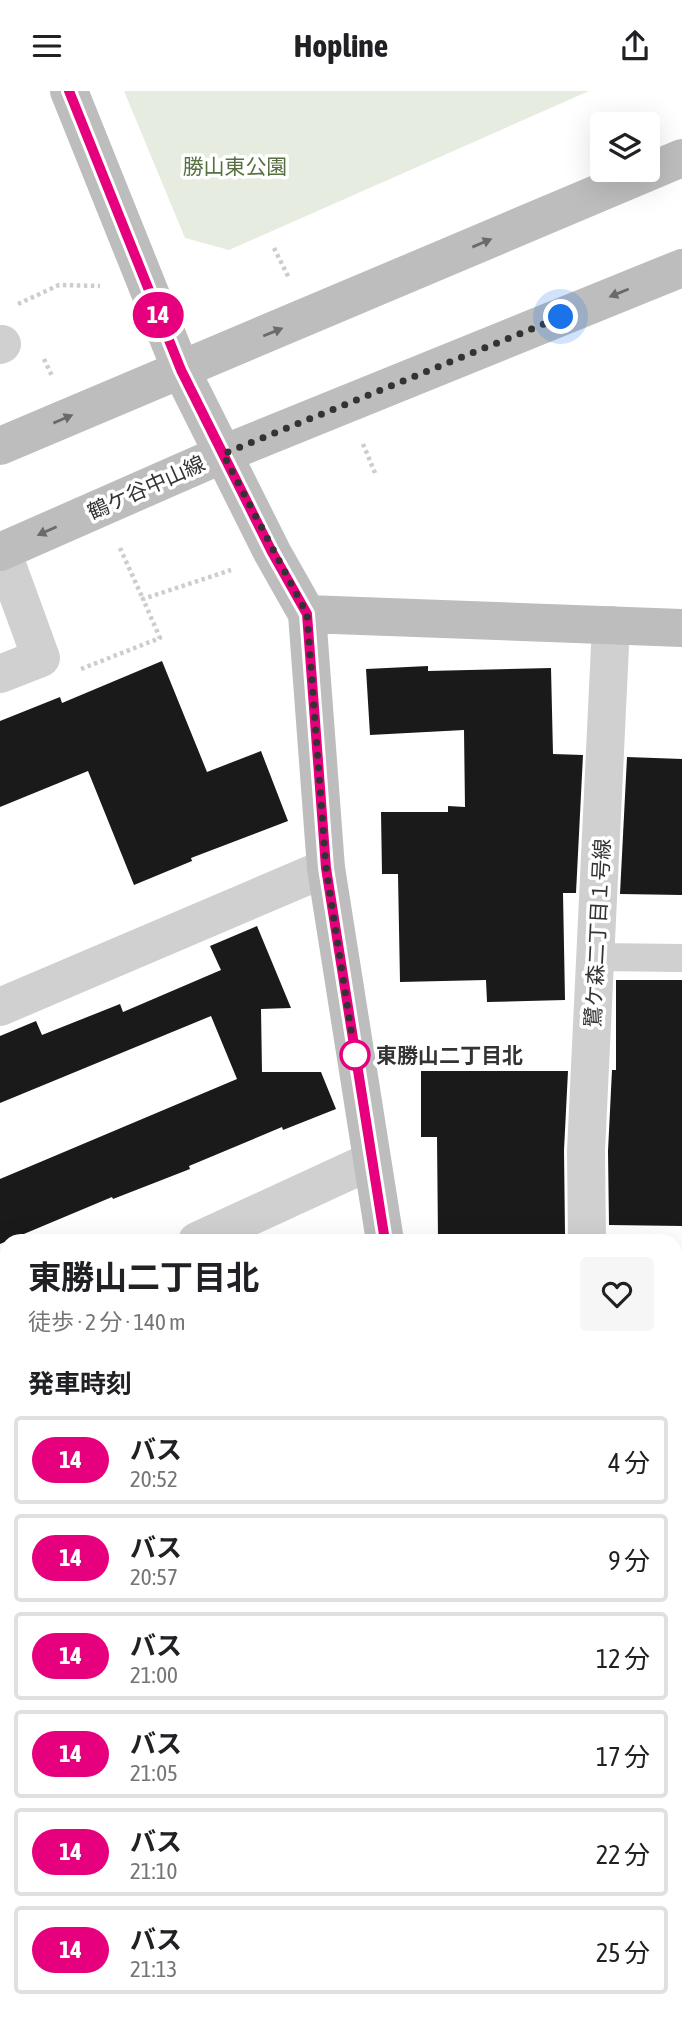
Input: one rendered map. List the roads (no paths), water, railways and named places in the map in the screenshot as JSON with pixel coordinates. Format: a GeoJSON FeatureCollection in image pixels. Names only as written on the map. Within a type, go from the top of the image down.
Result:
{"type":"FeatureCollection","features":[{"type":"Feature","properties":{"kind":"street"},"geometry":{"type":"LineString","coordinates":[[69,91],[181,370],[307,614],[326,868],[384,1234]]}},
{"type":"Feature","properties":{"kind":"street"},"geometry":{"type":"LineString","coordinates":[[0,446],[682,158]]}},
{"type":"Feature","properties":{"kind":"street","name":"鶴ケ谷中山線"},"geometry":{"type":"LineString","coordinates":[[1,552],[223,454],[682,268]]}},
{"type":"Feature","properties":{"kind":"street"},"geometry":{"type":"LineString","coordinates":[[0,674],[41,658],[1,552]]}},
{"type":"Feature","properties":{"kind":"street"},"geometry":{"type":"LineString","coordinates":[[307,614],[682,628]]}},
{"type":"Feature","properties":{"kind":"street","name":"鷺ケ森二丁目１号線"},"geometry":{"type":"LineString","coordinates":[[587,1234],[586,1151],[611,625]]}},
{"type":"Feature","properties":{"kind":"street"},"geometry":{"type":"LineString","coordinates":[[0,1007],[326,868]]}},
{"type":"Feature","properties":{"kind":"street"},"geometry":{"type":"LineString","coordinates":[[212,1234],[371,1161]]}},
{"type":"Feature","properties":{"kind":"lane"},"geometry":{"type":"LineString","coordinates":[[596,957],[682,958]]}},
{"type":"Feature","properties":{"kind":"place","name":"東勝山二丁目北"},"geometry":{"type":"Point","coordinates":[355,1055]}},
{"type":"Feature","properties":{"kind":"park label","name":"勝山東公園"},"geometry":{"type":"Point","coordinates":[235,166]}}]}
